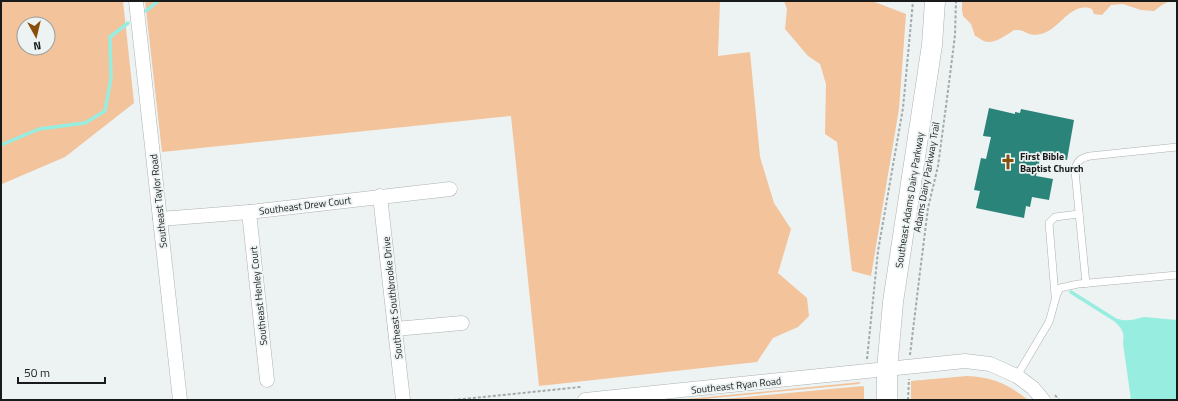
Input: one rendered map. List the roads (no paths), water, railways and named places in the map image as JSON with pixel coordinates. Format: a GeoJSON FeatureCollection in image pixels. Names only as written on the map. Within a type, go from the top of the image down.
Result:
{"type":"FeatureCollection","features":[{"type":"Feature","properties":{"kind":"main road","name":"Southeast Adams Dairy Parkway"},"geometry":{"type":"LineString","coordinates":[[887,400],[893,302],[932,45],[935,1]]}},
{"type":"Feature","properties":{"kind":"street","name":"Southeast Taylor Road"},"geometry":{"type":"LineString","coordinates":[[136,1],[180,400]]}},
{"type":"Feature","properties":{"kind":"street","name":"Southeast Drew Court"},"geometry":{"type":"LineString","coordinates":[[160,219],[249,212],[450,189]]}},
{"type":"Feature","properties":{"kind":"street","name":"Southeast Southbrooke Drive"},"geometry":{"type":"LineString","coordinates":[[380,196],[403,400]]}},
{"type":"Feature","properties":{"kind":"street","name":"Southeast Henley Court"},"geometry":{"type":"LineString","coordinates":[[249,212],[267,380]]}},
{"type":"Feature","properties":{"kind":"street"},"geometry":{"type":"LineString","coordinates":[[395,329],[462,323]]}},
{"type":"Feature","properties":{"kind":"street","name":"Southeast Ryan Road"},"geometry":{"type":"LineString","coordinates":[[585,400],[965,361],[990,364],[1017,376],[1033,388],[1043,400]]}},
{"type":"Feature","properties":{"kind":"lane"},"geometry":{"type":"LineString","coordinates":[[1086,284],[1079,214],[1076,166],[1078,161],[1090,156],[1177,147]]}},
{"type":"Feature","properties":{"kind":"lane"},"geometry":{"type":"LineString","coordinates":[[1017,376],[1049,322],[1052,313],[1055,296],[1049,223],[1055,217],[1079,214]]}},
{"type":"Feature","properties":{"kind":"lane"},"geometry":{"type":"LineString","coordinates":[[1055,296],[1060,288],[1068,286],[1177,275]]}},
{"type":"Feature","properties":{"kind":"waterway"},"geometry":{"type":"LineString","coordinates":[[146,11],[158,1]]}},
{"type":"Feature","properties":{"kind":"waterway"},"geometry":{"type":"LineString","coordinates":[[1,145],[39,129],[85,123],[105,111],[111,78],[110,37],[128,23]]}},
{"type":"Feature","properties":{"kind":"waterway"},"geometry":{"type":"LineString","coordinates":[[1071,292],[1117,321]]}},
{"type":"Feature","properties":{"kind":"place","name":"First Bible Baptist Church"},"geometry":{"type":"Point","coordinates":[1008,162]}}]}
